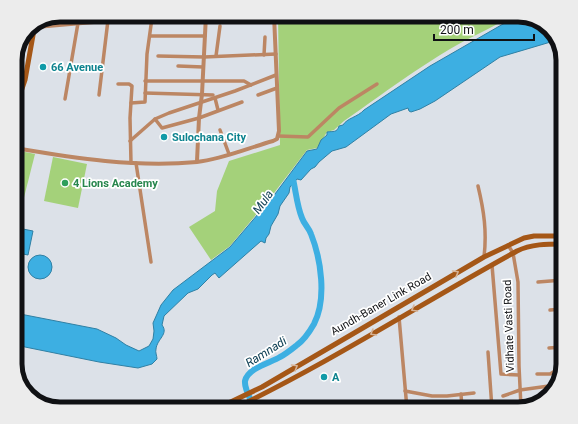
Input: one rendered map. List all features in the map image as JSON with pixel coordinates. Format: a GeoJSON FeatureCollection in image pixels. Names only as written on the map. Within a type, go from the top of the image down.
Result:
{"type":"FeatureCollection","features":[{"type":"Feature","properties":{"kind":"main road"},"geometry":{"type":"LineString","coordinates":[[22,89],[34,32]]}},
{"type":"Feature","properties":{"kind":"main road","name":"Aundh-Baner Link Road"},"geometry":{"type":"LineString","coordinates":[[230,402],[262,386],[484,256],[524,238],[534,236],[556,236]]}},
{"type":"Feature","properties":{"kind":"main road","name":"Aundh-Baner Link Road"},"geometry":{"type":"LineString","coordinates":[[248,402],[347,348],[513,252],[530,246],[556,244]]}},
{"type":"Feature","properties":{"kind":"main road"},"geometry":{"type":"LineString","coordinates":[[392,309],[399,317]]}},
{"type":"Feature","properties":{"kind":"main road"},"geometry":{"type":"LineString","coordinates":[[340,340],[347,348]]}},
{"type":"Feature","properties":{"kind":"street"},"geometry":{"type":"LineString","coordinates":[[43,26],[88,22]]}},
{"type":"Feature","properties":{"kind":"street"},"geometry":{"type":"LineString","coordinates":[[99,95],[108,22]]}},
{"type":"Feature","properties":{"kind":"street"},"geometry":{"type":"LineString","coordinates":[[131,103],[145,102],[145,82],[153,22]]}},
{"type":"Feature","properties":{"kind":"street"},"geometry":{"type":"LineString","coordinates":[[197,162],[206,22]]}},
{"type":"Feature","properties":{"kind":"street"},"geometry":{"type":"LineString","coordinates":[[22,149],[133,163],[197,162],[273,141],[278,136],[274,22]]}},
{"type":"Feature","properties":{"kind":"street"},"geometry":{"type":"LineString","coordinates":[[65,99],[78,23]]}},
{"type":"Feature","properties":{"kind":"street"},"geometry":{"type":"LineString","coordinates":[[216,56],[220,26]]}},
{"type":"Feature","properties":{"kind":"street"},"geometry":{"type":"LineString","coordinates":[[150,36],[205,36]]}},
{"type":"Feature","properties":{"kind":"street"},"geometry":{"type":"LineString","coordinates":[[264,55],[265,37]]}},
{"type":"Feature","properties":{"kind":"street"},"geometry":{"type":"LineString","coordinates":[[158,56],[204,57],[276,54]]}},
{"type":"Feature","properties":{"kind":"street"},"geometry":{"type":"LineString","coordinates":[[178,66],[203,67]]}},
{"type":"Feature","properties":{"kind":"street"},"geometry":{"type":"LineString","coordinates":[[130,141],[155,119],[276,75]]}},
{"type":"Feature","properties":{"kind":"street"},"geometry":{"type":"LineString","coordinates":[[145,82],[244,81],[251,85]]}},
{"type":"Feature","properties":{"kind":"street"},"geometry":{"type":"LineString","coordinates":[[118,84],[131,85],[130,141],[151,262]]}},
{"type":"Feature","properties":{"kind":"street"},"geometry":{"type":"LineString","coordinates":[[278,136],[308,137],[339,108],[377,84]]}},
{"type":"Feature","properties":{"kind":"street"},"geometry":{"type":"LineString","coordinates":[[258,95],[277,88]]}},
{"type":"Feature","properties":{"kind":"street"},"geometry":{"type":"LineString","coordinates":[[145,93],[202,94],[214,97]]}},
{"type":"Feature","properties":{"kind":"street"},"geometry":{"type":"LineString","coordinates":[[214,97],[218,110]]}},
{"type":"Feature","properties":{"kind":"street"},"geometry":{"type":"LineString","coordinates":[[155,119],[162,128],[199,118],[242,102]]}},
{"type":"Feature","properties":{"kind":"street"},"geometry":{"type":"LineString","coordinates":[[220,130],[229,154]]}},
{"type":"Feature","properties":{"kind":"street"},"geometry":{"type":"LineString","coordinates":[[478,186],[486,236],[484,256]]}},
{"type":"Feature","properties":{"kind":"street","name":"Vidhate Vasti Road"},"geometry":{"type":"LineString","coordinates":[[508,245],[513,252],[518,286],[521,402]]}},
{"type":"Feature","properties":{"kind":"street"},"geometry":{"type":"LineString","coordinates":[[492,265],[501,374],[520,375]]}},
{"type":"Feature","properties":{"kind":"street"},"geometry":{"type":"LineString","coordinates":[[538,282],[556,281]]}},
{"type":"Feature","properties":{"kind":"street"},"geometry":{"type":"LineString","coordinates":[[550,310],[556,310]]}},
{"type":"Feature","properties":{"kind":"street"},"geometry":{"type":"LineString","coordinates":[[399,317],[406,402]]}},
{"type":"Feature","properties":{"kind":"street"},"geometry":{"type":"LineString","coordinates":[[549,348],[556,348]]}},
{"type":"Feature","properties":{"kind":"street"},"geometry":{"type":"LineString","coordinates":[[488,352],[492,402]]}},
{"type":"Feature","properties":{"kind":"street"},"geometry":{"type":"LineString","coordinates":[[537,374],[550,374],[555,371]]}},
{"type":"Feature","properties":{"kind":"street"},"geometry":{"type":"LineString","coordinates":[[503,396],[520,390],[549,386]]}},
{"type":"Feature","properties":{"kind":"street"},"geometry":{"type":"LineString","coordinates":[[405,391],[432,396],[474,393]]}},
{"type":"Feature","properties":{"kind":"street"},"geometry":{"type":"LineString","coordinates":[[461,394],[462,402]]}},
{"type":"Feature","properties":{"kind":"green space"},"geometry":{"type":"Polygon","coordinates":[[[278,22],[503,22],[467,39],[431,61],[396,84],[344,121],[334,130],[327,132],[317,148],[307,150],[230,246],[211,260],[189,227],[215,211],[217,191],[229,161],[280,145],[278,22]]]}},
{"type":"Feature","properties":{"kind":"green space"},"geometry":{"type":"Polygon","coordinates":[[[22,151],[35,154],[22,205],[22,151]]]}},
{"type":"Feature","properties":{"kind":"green space","name":"4 Lions Academy"},"geometry":{"type":"Polygon","coordinates":[[[53,157],[87,164],[78,208],[44,201],[53,157]]]}},
{"type":"Feature","properties":{"kind":"water"},"geometry":{"type":"Polygon","coordinates":[[[507,22],[523,22],[537,27],[547,35],[551,42],[500,57],[435,101],[420,109],[411,112],[408,108],[391,114],[346,147],[332,151],[311,169],[301,180],[297,179],[290,187],[289,193],[280,206],[265,243],[261,241],[219,278],[215,273],[212,275],[198,289],[188,293],[164,316],[162,325],[164,331],[157,345],[157,359],[152,364],[138,368],[99,362],[22,346],[22,314],[97,329],[139,351],[149,346],[153,339],[153,323],[161,305],[173,290],[230,247],[275,194],[307,151],[317,149],[321,140],[327,135],[327,132],[336,131],[339,126],[343,125],[430,66],[507,22]]]}},
{"type":"Feature","properties":{"kind":"water"},"geometry":{"type":"Polygon","coordinates":[[[23,229],[33,231],[28,255],[22,254],[23,229]]]}},
{"type":"Feature","properties":{"kind":"water"},"geometry":{"type":"Polygon","coordinates":[[[40,255],[45,256],[51,262],[51,272],[45,278],[40,279],[35,278],[29,272],[28,267],[29,262],[35,256],[40,255]]]}},
{"type":"Feature","properties":{"kind":"waterway","name":"Ramnadi"},"geometry":{"type":"LineString","coordinates":[[252,402],[245,384],[247,376],[255,369],[276,359],[302,341],[314,324],[318,314],[321,291],[318,255],[310,232],[300,213],[293,179]]}},
{"type":"Feature","properties":{"kind":"place","name":"66 Avenue"},"geometry":{"type":"Point","coordinates":[43,67]}},
{"type":"Feature","properties":{"kind":"place","name":"Sulochana City"},"geometry":{"type":"Point","coordinates":[164,137]}},
{"type":"Feature","properties":{"kind":"place","name":"4 Lions Academy"},"geometry":{"type":"Point","coordinates":[65,183]}},
{"type":"Feature","properties":{"kind":"place","name":"A"},"geometry":{"type":"Point","coordinates":[324,377]}},
{"type":"Feature","properties":{"kind":"water label","name":"Mula"},"geometry":{"type":"Point","coordinates":[263,202]}}]}
